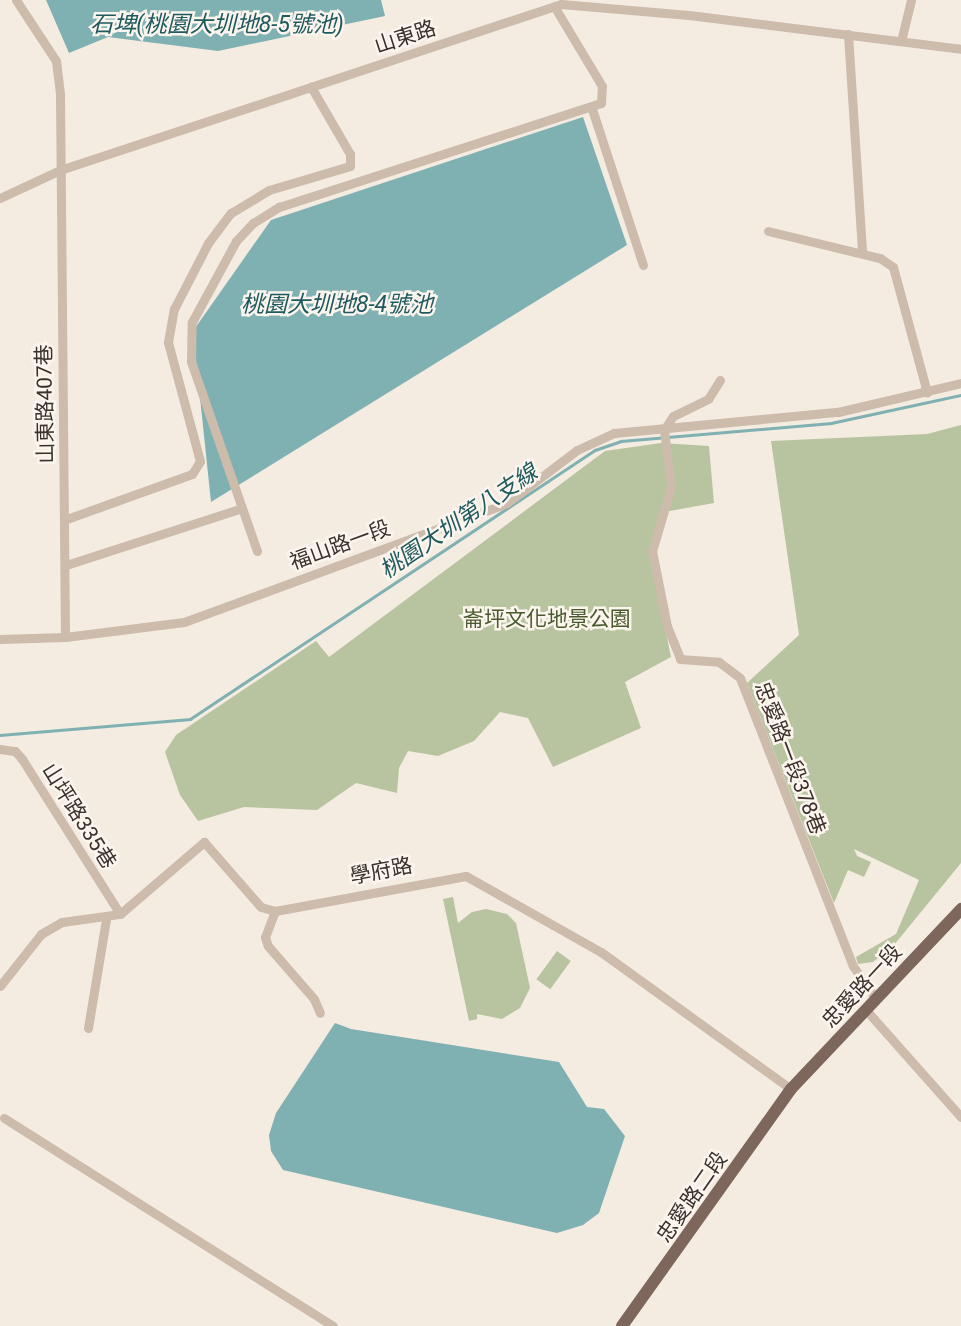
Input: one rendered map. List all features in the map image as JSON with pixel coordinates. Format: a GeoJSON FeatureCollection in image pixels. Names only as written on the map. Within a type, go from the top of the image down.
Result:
{"type":"FeatureCollection","features":[{"type":"Feature","properties":{"kind":"main road","name":"忠愛路一段"},"geometry":{"type":"LineString","coordinates":[[791,1089],[961,909]]}},
{"type":"Feature","properties":{"kind":"main road","name":"忠愛路二段"},"geometry":{"type":"LineString","coordinates":[[622,1326],[791,1089]]}},
{"type":"Feature","properties":{"kind":"street","name":"山東路407巷"},"geometry":{"type":"LineString","coordinates":[[16,0],[56,61],[60,170],[65,637]]}},
{"type":"Feature","properties":{"kind":"street"},"geometry":{"type":"LineString","coordinates":[[901,41],[911,0]]}},
{"type":"Feature","properties":{"kind":"street","name":"山東路"},"geometry":{"type":"LineString","coordinates":[[0,198],[60,170],[557,4],[848,34],[961,49]]}},
{"type":"Feature","properties":{"kind":"street"},"geometry":{"type":"LineString","coordinates":[[257,551],[240,509],[191,361],[192,322],[236,241],[265,213],[289,203],[592,109],[601,103],[602,86],[557,4]]}},
{"type":"Feature","properties":{"kind":"street"},"geometry":{"type":"LineString","coordinates":[[848,34],[862,253]]}},
{"type":"Feature","properties":{"kind":"street"},"geometry":{"type":"LineString","coordinates":[[64,520],[192,474],[200,461],[168,342],[174,309],[208,243],[231,213],[269,190],[350,166],[350,154],[311,87]]}},
{"type":"Feature","properties":{"kind":"street"},"geometry":{"type":"LineString","coordinates":[[592,109],[643,265]]}},
{"type":"Feature","properties":{"kind":"street"},"geometry":{"type":"LineString","coordinates":[[768,231],[862,253],[893,267],[927,392]]}},
{"type":"Feature","properties":{"kind":"street"},"geometry":{"type":"LineString","coordinates":[[665,435],[673,416],[708,399],[720,380]]}},
{"type":"Feature","properties":{"kind":"street","name":"福山路一段"},"geometry":{"type":"LineString","coordinates":[[0,639],[65,637],[184,622],[507,503],[577,450],[614,433],[665,435],[838,412],[961,383]]}},
{"type":"Feature","properties":{"kind":"street","name":"忠愛路一段378巷"},"geometry":{"type":"LineString","coordinates":[[665,435],[671,487],[652,551],[675,651],[681,659],[719,662],[740,678],[853,966],[876,999]]}},
{"type":"Feature","properties":{"kind":"street"},"geometry":{"type":"LineString","coordinates":[[66,565],[240,509]]}},
{"type":"Feature","properties":{"kind":"street","name":"山坪路335巷"},"geometry":{"type":"LineString","coordinates":[[0,749],[15,751],[22,759],[120,915]]}},
{"type":"Feature","properties":{"kind":"street"},"geometry":{"type":"LineString","coordinates":[[0,986],[50,928],[76,920],[106,919],[120,915],[204,842],[261,907],[275,911],[265,936],[268,946],[314,999],[320,1013]]}},
{"type":"Feature","properties":{"kind":"street","name":"學府路"},"geometry":{"type":"LineString","coordinates":[[275,911],[466,876],[601,952],[791,1089]]}},
{"type":"Feature","properties":{"kind":"street"},"geometry":{"type":"LineString","coordinates":[[88,1028],[106,919]]}},
{"type":"Feature","properties":{"kind":"street"},"geometry":{"type":"LineString","coordinates":[[866,1010],[961,1117]]}},
{"type":"Feature","properties":{"kind":"street"},"geometry":{"type":"LineString","coordinates":[[4,1118],[334,1326]]}},
{"type":"Feature","properties":{"kind":"green space"},"geometry":{"type":"Polygon","coordinates":[[[961,425],[961,863],[894,945],[873,962],[858,964],[856,957],[896,934],[919,880],[854,849],[857,856],[871,862],[864,877],[848,870],[834,903],[747,683],[799,635],[771,441],[927,434],[961,425]]]}},
{"type":"Feature","properties":{"kind":"green space","name":"崙坪文化地景公園"},"geometry":{"type":"Polygon","coordinates":[[[661,443],[709,446],[714,503],[664,512],[649,549],[671,657],[625,682],[641,728],[553,767],[528,718],[500,712],[474,741],[438,756],[408,751],[399,768],[397,793],[356,783],[317,810],[244,807],[198,821],[180,795],[165,752],[176,735],[316,641],[329,657],[605,451],[661,443]]]}},
{"type":"Feature","properties":{"kind":"green space"},"geometry":{"type":"Polygon","coordinates":[[[453,897],[458,923],[472,912],[486,909],[507,914],[516,923],[530,988],[520,1008],[502,1019],[477,1014],[477,1019],[469,1021],[443,899],[453,897]]]}},
{"type":"Feature","properties":{"kind":"green space"},"geometry":{"type":"Polygon","coordinates":[[[557,951],[571,961],[550,989],[536,979],[557,951]]]}},
{"type":"Feature","properties":{"kind":"water","name":"石埤(桃園大圳地8-5號池)"},"geometry":{"type":"Polygon","coordinates":[[[46,0],[381,0],[385,16],[218,51],[108,37],[69,53],[46,0]]]}},
{"type":"Feature","properties":{"kind":"water","name":"桃園大圳地8-4號池"},"geometry":{"type":"Polygon","coordinates":[[[583,117],[627,245],[211,502],[193,331],[271,220],[583,117]]]}},
{"type":"Feature","properties":{"kind":"water"},"geometry":{"type":"Polygon","coordinates":[[[335,1023],[351,1029],[559,1062],[587,1107],[604,1109],[625,1136],[599,1213],[583,1225],[557,1233],[283,1170],[271,1151],[269,1135],[276,1113],[335,1023]]]}},
{"type":"Feature","properties":{"kind":"waterway","name":"桃園大圳第八支線"},"geometry":{"type":"LineString","coordinates":[[0,735],[190,719],[595,450],[621,441],[831,423],[961,395]]}}]}
